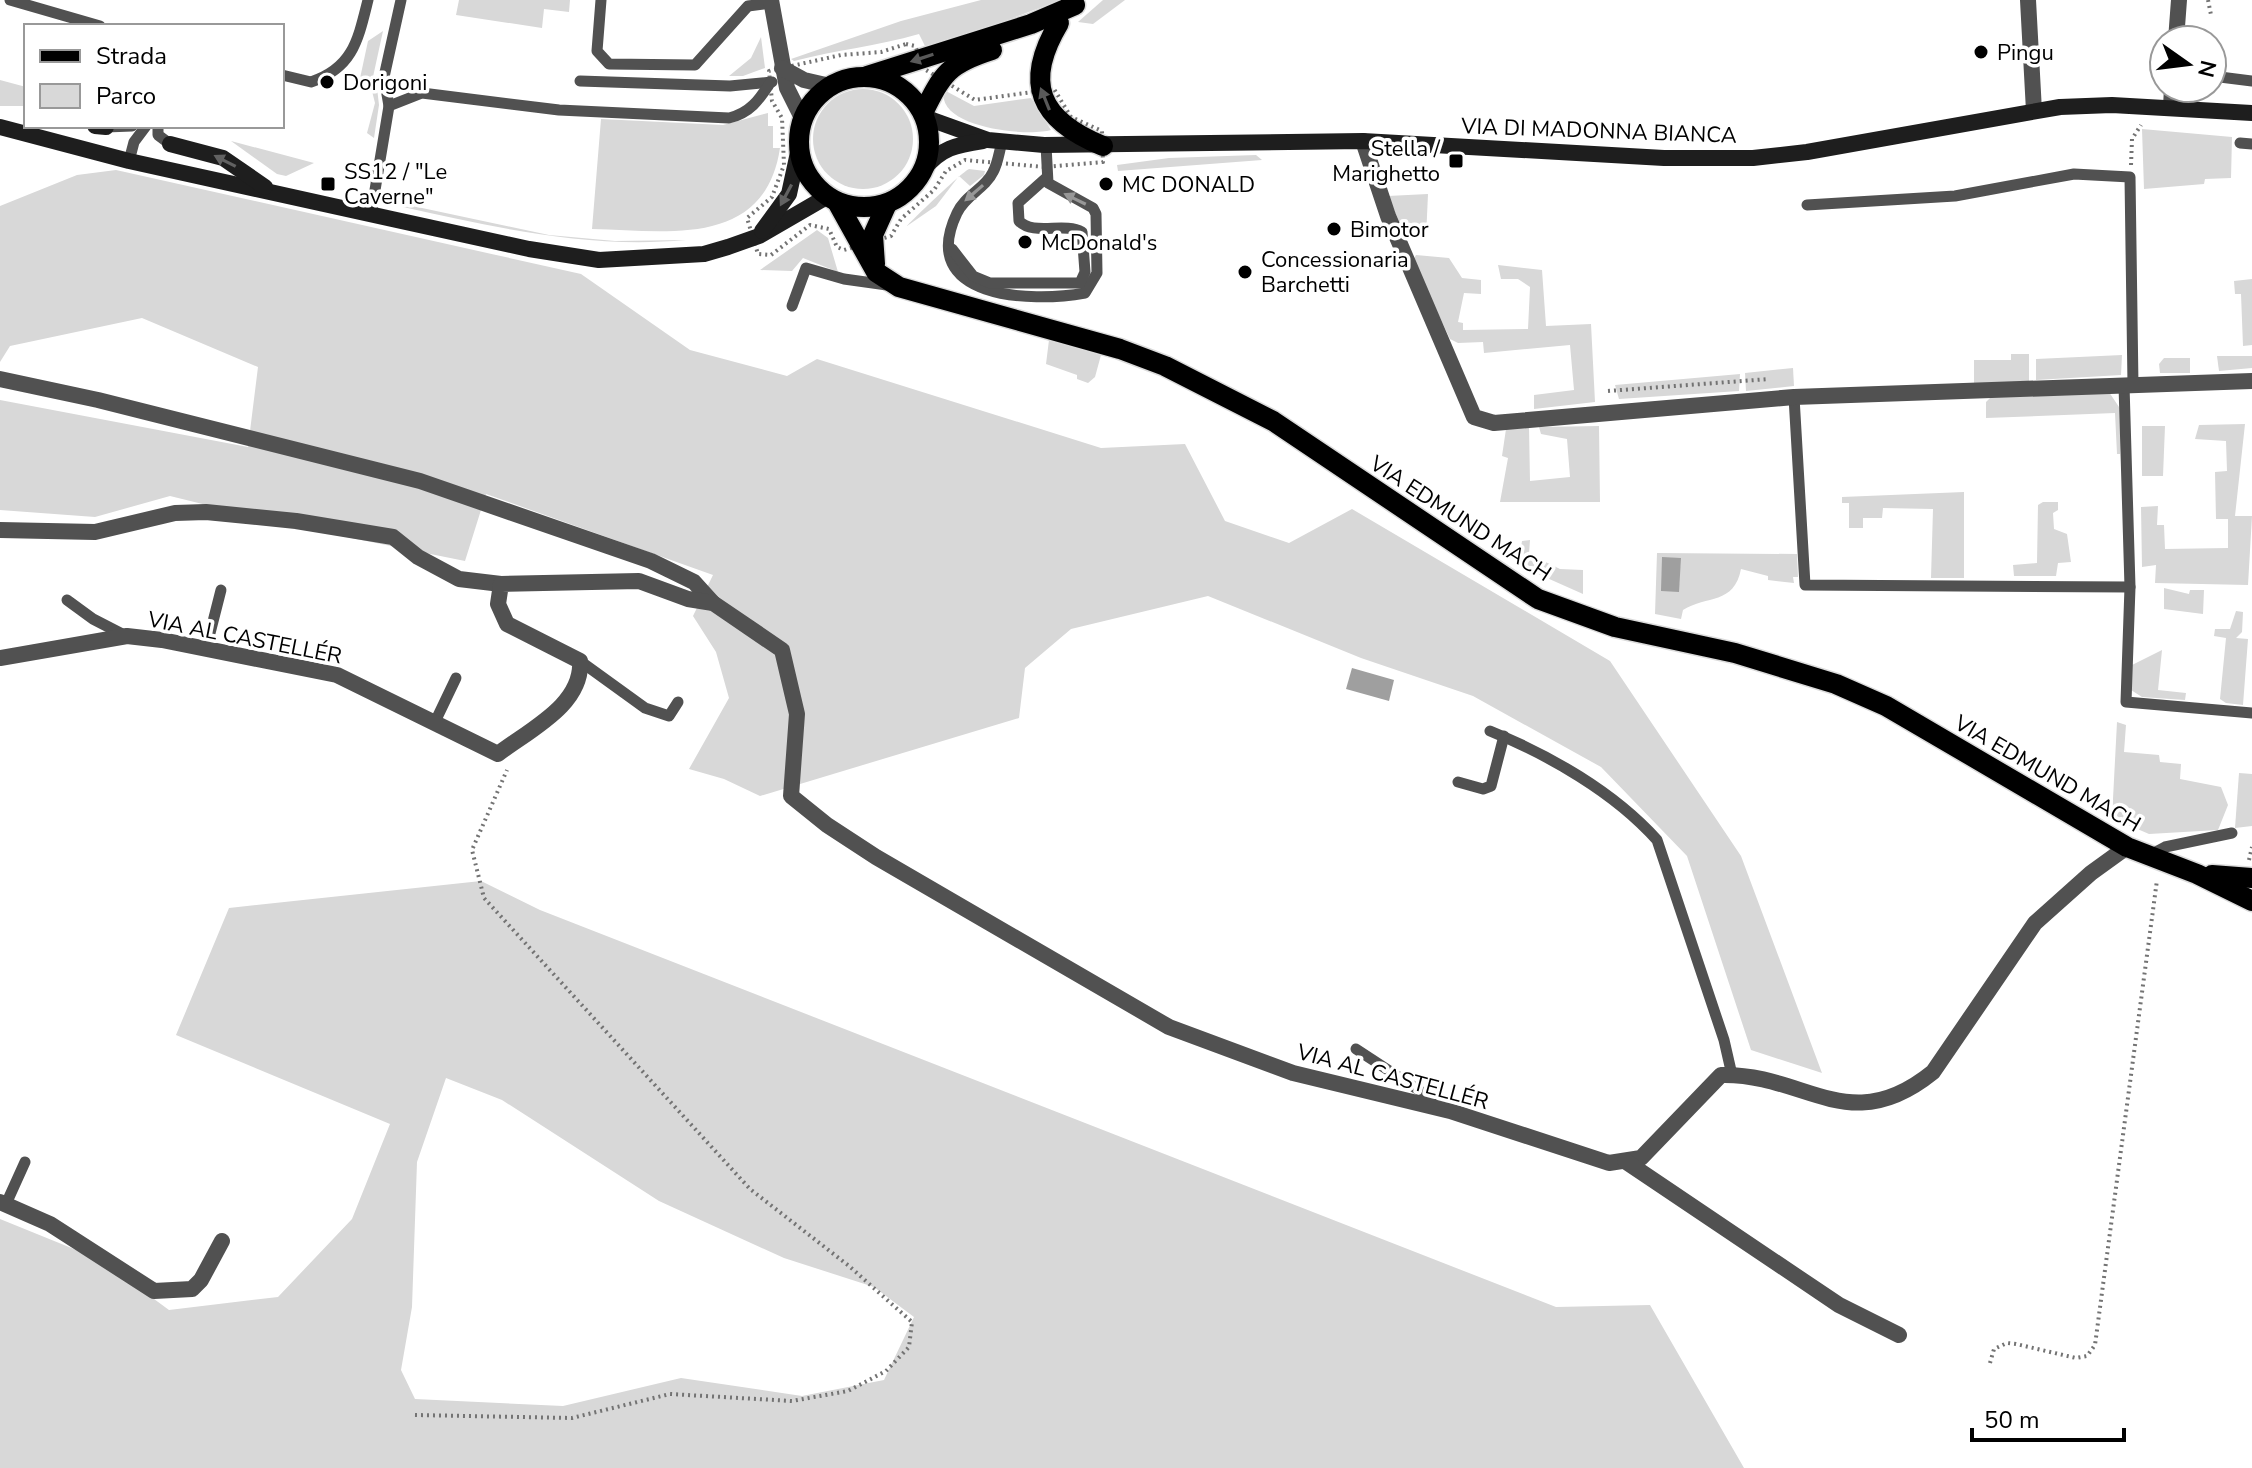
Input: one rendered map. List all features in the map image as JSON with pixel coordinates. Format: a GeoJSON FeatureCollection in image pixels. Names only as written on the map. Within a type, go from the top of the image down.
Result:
{"type":"FeatureCollection","features":[{"type":"Feature","properties":{"kind":"main road"},"geometry":{"type":"LineString","coordinates":[[1078,3],[1059,23],[1041,60],[1040,90],[1058,122],[1103,146]]}},
{"type":"Feature","properties":{"kind":"main road"},"geometry":{"type":"LineString","coordinates":[[758,243],[789,194],[803,120],[814,101],[830,86],[1043,19],[1078,3]]}},
{"type":"Feature","properties":{"kind":"main road"},"geometry":{"type":"LineString","coordinates":[[924,115],[938,80],[951,66],[1059,23]]}},
{"type":"Feature","properties":{"kind":"main road"},"geometry":{"type":"LineString","coordinates":[[799,148],[806,171],[832,199],[864,208],[887,204],[914,184],[924,169],[929,152],[924,115],[908,93],[890,81],[867,76]]}},
{"type":"Feature","properties":{"kind":"main road","name":"VIA DI MADONNA BIANCA"},"geometry":{"type":"LineString","coordinates":[[924,169],[937,153],[955,145],[995,141],[1103,146],[1363,141],[1664,158],[1753,158],[1807,152],[2034,111],[2112,105],[2252,113]]}},
{"type":"Feature","properties":{"kind":"main road","name":"VIA DI MADONNA BIANCA"},"geometry":{"type":"LineString","coordinates":[[924,115],[995,141]]}},
{"type":"Feature","properties":{"kind":"main road"},"geometry":{"type":"LineString","coordinates":[[4,128],[24,126]]}},
{"type":"Feature","properties":{"kind":"main road"},"geometry":{"type":"LineString","coordinates":[[4,128],[129,161],[529,249],[599,260],[704,254],[758,243],[832,199]]}},
{"type":"Feature","properties":{"kind":"main road"},"geometry":{"type":"LineString","coordinates":[[170,144],[223,158],[273,192]]}},
{"type":"Feature","properties":{"kind":"main road","name":"VIA EDMUND MACH"},"geometry":{"type":"LineString","coordinates":[[832,199],[876,272],[899,287],[1120,349],[1165,366],[1273,421],[1538,599],[1615,627],[1735,653],[1836,684],[1886,706],[2127,847],[2197,874],[2252,901]]}},
{"type":"Feature","properties":{"kind":"main road"},"geometry":{"type":"LineString","coordinates":[[876,272],[871,250],[873,235],[887,204]]}},
{"type":"Feature","properties":{"kind":"main road","name":"VIA EDMUND MACH"},"geometry":{"type":"LineString","coordinates":[[2197,874],[2252,878]]}},
{"type":"Feature","properties":{"kind":"street"},"geometry":{"type":"LineString","coordinates":[[2028,0],[2034,111]]}},
{"type":"Feature","properties":{"kind":"street"},"geometry":{"type":"LineString","coordinates":[[2177,24],[2179,0]]}},
{"type":"Feature","properties":{"kind":"street"},"geometry":{"type":"LineString","coordinates":[[771,1],[783,74],[803,120]]}},
{"type":"Feature","properties":{"kind":"street"},"geometry":{"type":"LineString","coordinates":[[783,74],[830,86]]}},
{"type":"Feature","properties":{"kind":"street"},"geometry":{"type":"LineString","coordinates":[[1363,141],[1388,216],[1474,417],[1494,423],[1794,397],[2252,381]]}},
{"type":"Feature","properties":{"kind":"street","name":"VIA AL CASTELLÉR"},"geometry":{"type":"LineString","coordinates":[[0,379],[98,400],[420,481],[651,561],[694,582],[713,603],[782,650],[797,714],[791,796],[827,825],[940,896],[1169,1027],[1293,1073],[1450,1111],[1609,1163],[1625,1161]]}},
{"type":"Feature","properties":{"kind":"street","name":"VIA AL CASTELLÉR"},"geometry":{"type":"LineString","coordinates":[[0,530],[95,532],[175,513],[206,512],[296,521],[393,537],[418,557],[459,579],[501,584],[639,581],[688,599],[713,603]]}},
{"type":"Feature","properties":{"kind":"street"},"geometry":{"type":"LineString","coordinates":[[498,754],[569,699],[580,683],[580,661],[507,624],[498,604],[501,584]]}},
{"type":"Feature","properties":{"kind":"street","name":"VIA AL CASTELLÉR"},"geometry":{"type":"LineString","coordinates":[[0,658],[127,636],[206,649],[337,675],[498,754]]}},
{"type":"Feature","properties":{"kind":"street"},"geometry":{"type":"LineString","coordinates":[[1625,1161],[1641,1158],[1662,1140],[1721,1075],[1732,1075],[1849,1104],[1885,1099],[1915,1086],[1933,1072],[2035,923],[2091,873],[2127,847]]}},
{"type":"Feature","properties":{"kind":"street"},"geometry":{"type":"LineString","coordinates":[[1625,1161],[1839,1305],[1899,1335]]}},
{"type":"Feature","properties":{"kind":"street"},"geometry":{"type":"LineString","coordinates":[[3,1203],[50,1224],[154,1291],[192,1289],[201,1280],[222,1241]]}},
{"type":"Feature","properties":{"kind":"lane"},"geometry":{"type":"LineString","coordinates":[[10,0],[93,24]]}},
{"type":"Feature","properties":{"kind":"lane"},"geometry":{"type":"LineString","coordinates":[[284,75],[311,82],[344,65],[356,49],[368,0]]}},
{"type":"Feature","properties":{"kind":"lane"},"geometry":{"type":"LineString","coordinates":[[371,214],[389,106],[384,77],[401,0]]}},
{"type":"Feature","properties":{"kind":"lane"},"geometry":{"type":"LineString","coordinates":[[601,0],[597,51],[609,64],[681,65],[695,65],[748,6],[771,1]]}},
{"type":"Feature","properties":{"kind":"lane"},"geometry":{"type":"LineString","coordinates":[[389,106],[422,93],[559,110],[729,118],[742,115],[757,103],[783,74]]}},
{"type":"Feature","properties":{"kind":"lane"},"geometry":{"type":"LineString","coordinates":[[580,81],[730,86],[783,74]]}},
{"type":"Feature","properties":{"kind":"lane"},"geometry":{"type":"LineString","coordinates":[[2228,78],[2252,81]]}},
{"type":"Feature","properties":{"kind":"lane"},"geometry":{"type":"LineString","coordinates":[[129,161],[134,142],[144,128]]}},
{"type":"Feature","properties":{"kind":"lane"},"geometry":{"type":"LineString","coordinates":[[158,128],[158,135],[170,144]]}},
{"type":"Feature","properties":{"kind":"lane"},"geometry":{"type":"LineString","coordinates":[[995,141],[993,173],[965,199],[957,213],[950,245],[956,272],[969,284],[1012,294],[1085,293],[1097,273],[1095,211],[1053,188],[1046,178],[1046,145]]}},
{"type":"Feature","properties":{"kind":"lane"},"geometry":{"type":"LineString","coordinates":[[1807,205],[1955,196],[2074,174],[2130,177],[2130,587],[2126,702],[2252,713]]}},
{"type":"Feature","properties":{"kind":"lane"},"geometry":{"type":"LineString","coordinates":[[950,245],[969,272],[984,281],[1080,283],[1085,272],[1082,232],[1074,228],[1027,227],[1019,221],[1018,203],[1046,178]]}},
{"type":"Feature","properties":{"kind":"lane"},"geometry":{"type":"LineString","coordinates":[[792,306],[806,268],[844,279],[899,287]]}},
{"type":"Feature","properties":{"kind":"lane"},"geometry":{"type":"LineString","coordinates":[[1794,397],[1805,585],[2130,587]]}},
{"type":"Feature","properties":{"kind":"lane"},"geometry":{"type":"LineString","coordinates":[[206,649],[221,590]]}},
{"type":"Feature","properties":{"kind":"lane"},"geometry":{"type":"LineString","coordinates":[[67,600],[93,619],[127,636]]}},
{"type":"Feature","properties":{"kind":"lane"},"geometry":{"type":"LineString","coordinates":[[580,661],[645,708],[669,716],[678,702]]}},
{"type":"Feature","properties":{"kind":"lane"},"geometry":{"type":"LineString","coordinates":[[434,724],[456,678]]}},
{"type":"Feature","properties":{"kind":"lane"},"geometry":{"type":"LineString","coordinates":[[1490,731],[1504,736],[1634,815],[1657,840],[1724,1040],[1732,1075]]}},
{"type":"Feature","properties":{"kind":"lane"},"geometry":{"type":"LineString","coordinates":[[1458,782],[1483,789],[1491,786],[1504,736]]}},
{"type":"Feature","properties":{"kind":"lane"},"geometry":{"type":"LineString","coordinates":[[2153,859],[2165,847],[2232,833]]}},
{"type":"Feature","properties":{"kind":"lane"},"geometry":{"type":"LineString","coordinates":[[1356,1049],[1450,1111]]}},
{"type":"Feature","properties":{"kind":"lane"},"geometry":{"type":"LineString","coordinates":[[3,1203],[25,1162]]}},
{"type":"Feature","properties":{"kind":"path"},"geometry":{"type":"LineString","coordinates":[[2208,0],[2211,15]]}},
{"type":"Feature","properties":{"kind":"path"},"geometry":{"type":"LineString","coordinates":[[783,74],[841,55],[881,52],[911,44],[918,51]]}},
{"type":"Feature","properties":{"kind":"path"},"geometry":{"type":"LineString","coordinates":[[946,85],[975,100],[1029,92]]}},
{"type":"Feature","properties":{"kind":"path"},"geometry":{"type":"LineString","coordinates":[[2130,177],[2132,139],[2141,125]]}},
{"type":"Feature","properties":{"kind":"path"},"geometry":{"type":"LineString","coordinates":[[883,240],[934,190],[946,171],[955,164],[974,160]]}},
{"type":"Feature","properties":{"kind":"path"},"geometry":{"type":"LineString","coordinates":[[758,243],[758,254],[767,257],[803,228],[817,224],[829,229],[837,247],[844,250]]}},
{"type":"Feature","properties":{"kind":"path"},"geometry":{"type":"LineString","coordinates":[[1742,371],[1743,381]]}},
{"type":"Feature","properties":{"kind":"path"},"geometry":{"type":"LineString","coordinates":[[1697,376],[1697,385]]}},
{"type":"Feature","properties":{"kind":"path"},"geometry":{"type":"LineString","coordinates":[[1608,391],[1772,379]]}},
{"type":"Feature","properties":{"kind":"path"},"geometry":{"type":"LineString","coordinates":[[1633,380],[1634,389]]}},
{"type":"Feature","properties":{"kind":"path"},"geometry":{"type":"LineString","coordinates":[[415,1415],[572,1418],[670,1394],[792,1401],[848,1391],[886,1371],[909,1347],[912,1322],[849,1266],[750,1189],[484,898],[472,850],[509,773],[498,754]]}},
{"type":"Feature","properties":{"kind":"path"},"geometry":{"type":"LineString","coordinates":[[1990,1363],[1994,1349],[2007,1343],[2076,1358],[2087,1356],[2095,1345],[2153,859]]}},
{"type":"Feature","properties":{"kind":"green space"},"geometry":{"type":"Polygon","coordinates":[[[459,0],[570,0],[569,12],[544,9],[542,28],[456,15],[459,0]]]}},
{"type":"Feature","properties":{"kind":"green space"},"geometry":{"type":"Polygon","coordinates":[[[981,0],[1061,0],[927,50],[919,34],[794,61],[791,59],[901,21],[981,0]]]}},
{"type":"Feature","properties":{"kind":"green space"},"geometry":{"type":"Polygon","coordinates":[[[1103,0],[1125,0],[1093,24],[1078,22],[1103,0]]]}},
{"type":"Feature","properties":{"kind":"green space"},"geometry":{"type":"Polygon","coordinates":[[[383,31],[371,86],[377,88],[379,105],[374,138],[367,133],[375,103],[371,87],[359,83],[368,41],[383,31]]]}},
{"type":"Feature","properties":{"kind":"green space"},"geometry":{"type":"Polygon","coordinates":[[[761,37],[765,68],[743,76],[729,76],[751,58],[761,37]]]}},
{"type":"Feature","properties":{"kind":"green space"},"geometry":{"type":"Polygon","coordinates":[[[0,80],[24,86],[24,106],[0,106],[0,80]]]}},
{"type":"Feature","properties":{"kind":"green space"},"geometry":{"type":"Polygon","coordinates":[[[853,89],[873,89],[899,103],[910,120],[913,139],[910,158],[899,175],[873,189],[853,189],[835,181],[821,167],[813,149],[813,129],[821,111],[835,97],[853,89]]]}},
{"type":"Feature","properties":{"kind":"green space"},"geometry":{"type":"Polygon","coordinates":[[[944,90],[974,106],[1031,98],[1051,130],[1023,132],[968,121],[945,103],[944,90]]]}},
{"type":"Feature","properties":{"kind":"green space"},"geometry":{"type":"Polygon","coordinates":[[[768,113],[768,126],[773,126],[773,148],[780,148],[771,180],[755,203],[734,218],[709,227],[681,231],[592,229],[601,119],[723,125],[768,113]]]}},
{"type":"Feature","properties":{"kind":"green space"},"geometry":{"type":"Polygon","coordinates":[[[2142,129],[2232,137],[2231,178],[2205,179],[2204,184],[2144,189],[2142,129]]]}},
{"type":"Feature","properties":{"kind":"green space"},"geometry":{"type":"Polygon","coordinates":[[[231,141],[314,163],[286,176],[277,174],[231,141]]]}},
{"type":"Feature","properties":{"kind":"green space"},"geometry":{"type":"Polygon","coordinates":[[[1256,155],[1262,160],[1118,171],[1117,165],[1169,158],[1256,155]]]}},
{"type":"Feature","properties":{"kind":"green space"},"geometry":{"type":"Polygon","coordinates":[[[969,169],[985,171],[970,186],[959,176],[969,169]]]}},
{"type":"Feature","properties":{"kind":"green space"},"geometry":{"type":"Polygon","coordinates":[[[116,170],[581,274],[690,350],[787,376],[817,359],[1101,448],[1185,444],[1225,521],[1289,543],[1352,509],[1610,661],[1741,856],[1822,1073],[1751,1050],[1687,856],[1601,767],[1473,696],[1361,658],[1208,596],[1071,629],[1025,668],[1019,718],[760,796],[724,779],[689,769],[729,698],[716,652],[693,616],[713,575],[486,494],[465,561],[292,526],[170,496],[95,517],[0,510],[0,400],[248,447],[258,367],[142,318],[10,346],[0,362],[0,206],[77,175],[116,170]]]}},
{"type":"Feature","properties":{"kind":"green space"},"geometry":{"type":"Polygon","coordinates":[[[957,178],[936,206],[907,226],[926,207],[957,178]]]}},
{"type":"Feature","properties":{"kind":"green space"},"geometry":{"type":"Polygon","coordinates":[[[1428,194],[1426,238],[1406,237],[1388,196],[1428,194]]]}},
{"type":"Feature","properties":{"kind":"green space"},"geometry":{"type":"Polygon","coordinates":[[[408,205],[549,235],[615,241],[686,240],[614,242],[543,235],[403,207],[408,205]]]}},
{"type":"Feature","properties":{"kind":"green space"},"geometry":{"type":"Polygon","coordinates":[[[817,230],[828,238],[838,272],[803,258],[792,271],[760,270],[817,230]]]}},
{"type":"Feature","properties":{"kind":"green space"},"geometry":{"type":"Polygon","coordinates":[[[1416,255],[1449,258],[1462,278],[1481,280],[1481,294],[1464,293],[1458,322],[1463,323],[1463,330],[1528,329],[1530,287],[1518,279],[1501,279],[1498,265],[1542,270],[1546,326],[1591,324],[1595,402],[1534,409],[1534,395],[1574,390],[1570,345],[1484,353],[1483,342],[1458,343],[1450,339],[1413,260],[1416,255]]]}},
{"type":"Feature","properties":{"kind":"green space"},"geometry":{"type":"Polygon","coordinates":[[[2252,279],[2252,345],[2243,346],[2241,294],[2235,294],[2234,281],[2252,279]]]}},
{"type":"Feature","properties":{"kind":"green space"},"geometry":{"type":"Polygon","coordinates":[[[1049,340],[1101,355],[1095,377],[1088,383],[1077,379],[1077,375],[1046,364],[1049,340]]]}},
{"type":"Feature","properties":{"kind":"green space"},"geometry":{"type":"Polygon","coordinates":[[[2011,354],[2029,354],[2029,383],[1974,387],[1974,360],[2011,360],[2011,354]]]}},
{"type":"Feature","properties":{"kind":"green space"},"geometry":{"type":"Polygon","coordinates":[[[2122,355],[2121,375],[2036,380],[2036,359],[2122,355]]]}},
{"type":"Feature","properties":{"kind":"green space"},"geometry":{"type":"Polygon","coordinates":[[[2217,356],[2252,356],[2252,368],[2219,371],[2217,356]]]}},
{"type":"Feature","properties":{"kind":"green space"},"geometry":{"type":"Polygon","coordinates":[[[2164,358],[2190,358],[2190,373],[2160,373],[2159,364],[2164,358]]]}},
{"type":"Feature","properties":{"kind":"green space"},"geometry":{"type":"Polygon","coordinates":[[[1793,368],[1794,386],[1746,391],[1745,373],[1793,368]]]}},
{"type":"Feature","properties":{"kind":"green space"},"geometry":{"type":"Polygon","coordinates":[[[1740,374],[1739,391],[1619,399],[1615,385],[1740,374]]]}},
{"type":"Feature","properties":{"kind":"green space"},"geometry":{"type":"Polygon","coordinates":[[[2109,392],[2121,410],[2120,454],[2117,454],[2115,413],[1986,418],[1986,402],[1991,397],[2109,392]]]}},
{"type":"Feature","properties":{"kind":"green space"},"geometry":{"type":"Polygon","coordinates":[[[2245,424],[2235,516],[2252,516],[2248,585],[2155,583],[2156,565],[2142,567],[2141,507],[2158,506],[2157,525],[2164,525],[2165,549],[2228,548],[2228,519],[2216,519],[2215,472],[2227,471],[2226,441],[2195,439],[2199,425],[2245,424]]]}},
{"type":"Feature","properties":{"kind":"green space"},"geometry":{"type":"Polygon","coordinates":[[[1599,426],[1600,502],[1500,502],[1508,458],[1502,456],[1506,429],[1529,427],[1530,481],[1570,477],[1567,439],[1541,434],[1539,427],[1599,426]]]}},
{"type":"Feature","properties":{"kind":"green space"},"geometry":{"type":"Polygon","coordinates":[[[2142,426],[2165,426],[2163,476],[2142,476],[2142,426]]]}},
{"type":"Feature","properties":{"kind":"green space"},"geometry":{"type":"Polygon","coordinates":[[[1964,492],[1964,578],[1931,578],[1933,509],[1883,508],[1882,518],[1863,518],[1863,528],[1849,528],[1849,503],[1842,503],[1842,497],[1964,492]]]}},
{"type":"Feature","properties":{"kind":"green space"},"geometry":{"type":"Polygon","coordinates":[[[2058,502],[2058,510],[2053,513],[2054,529],[2067,534],[2071,562],[2058,563],[2056,576],[2014,576],[2013,565],[2037,563],[2038,505],[2058,502]]]}},
{"type":"Feature","properties":{"kind":"green space"},"geometry":{"type":"Polygon","coordinates":[[[1530,540],[1529,554],[1560,569],[1583,570],[1583,594],[1518,565],[1522,541],[1530,540]]]}},
{"type":"Feature","properties":{"kind":"green space"},"geometry":{"type":"Polygon","coordinates":[[[1657,553],[1797,554],[1798,577],[1793,577],[1794,583],[1768,580],[1768,576],[1741,569],[1726,594],[1683,610],[1681,619],[1655,614],[1657,553]]]}},
{"type":"Feature","properties":{"kind":"green space"},"geometry":{"type":"Polygon","coordinates":[[[2164,588],[2189,594],[2190,590],[2204,590],[2203,614],[2164,609],[2164,588]]]}},
{"type":"Feature","properties":{"kind":"green space"},"geometry":{"type":"Polygon","coordinates":[[[2236,611],[2243,612],[2242,632],[2236,638],[2248,639],[2243,705],[2220,699],[2226,638],[2214,636],[2215,629],[2230,629],[2236,611]]]}},
{"type":"Feature","properties":{"kind":"green space"},"geometry":{"type":"Polygon","coordinates":[[[2162,650],[2158,690],[2186,693],[2185,700],[2142,697],[2131,690],[2132,665],[2162,650]]]}},
{"type":"Feature","properties":{"kind":"green space"},"geometry":{"type":"Polygon","coordinates":[[[2117,722],[2126,725],[2124,752],[2159,755],[2160,762],[2181,764],[2180,779],[2221,787],[2228,805],[2218,830],[2149,834],[2112,818],[2117,722]]]}},
{"type":"Feature","properties":{"kind":"green space"},"geometry":{"type":"Polygon","coordinates":[[[2239,773],[2252,774],[2252,826],[2235,828],[2239,773]]]}},
{"type":"Feature","properties":{"kind":"green space"},"geometry":{"type":"Polygon","coordinates":[[[481,881],[540,910],[1556,1307],[1650,1305],[1744,1468],[0,1468],[0,1219],[101,1260],[169,1310],[278,1297],[352,1219],[390,1124],[176,1035],[229,908],[481,881]],[[446,1078],[417,1162],[412,1307],[401,1370],[415,1399],[563,1406],[681,1378],[802,1396],[884,1380],[914,1317],[874,1287],[784,1258],[659,1201],[502,1100],[446,1078]]]}},
{"type":"Feature","properties":{"kind":"shaded area"},"geometry":{"type":"Polygon","coordinates":[[[1662,557],[1681,558],[1679,592],[1661,591],[1662,557]]]}},
{"type":"Feature","properties":{"kind":"shaded area"},"geometry":{"type":"Polygon","coordinates":[[[1352,668],[1394,680],[1389,701],[1346,689],[1352,668]]]}},
{"type":"Feature","properties":{"kind":"place","name":"Pingu"},"geometry":{"type":"Point","coordinates":[1981,52]}},
{"type":"Feature","properties":{"kind":"place","name":"Dorigoni"},"geometry":{"type":"Point","coordinates":[327,82]}},
{"type":"Feature","properties":{"kind":"place","name":"Stella / Marighetto"},"geometry":{"type":"Point","coordinates":[1456,161]}},
{"type":"Feature","properties":{"kind":"place","name":"SS12 / \"Le Caverne\""},"geometry":{"type":"Point","coordinates":[328,184]}},
{"type":"Feature","properties":{"kind":"place","name":"MC DONALD"},"geometry":{"type":"Point","coordinates":[1106,184]}},
{"type":"Feature","properties":{"kind":"place","name":"Bimotor"},"geometry":{"type":"Point","coordinates":[1334,229]}},
{"type":"Feature","properties":{"kind":"place","name":"McDonald's"},"geometry":{"type":"Point","coordinates":[1025,242]}},
{"type":"Feature","properties":{"kind":"place","name":"Concessionaria Barchetti"},"geometry":{"type":"Point","coordinates":[1245,272]}}]}
